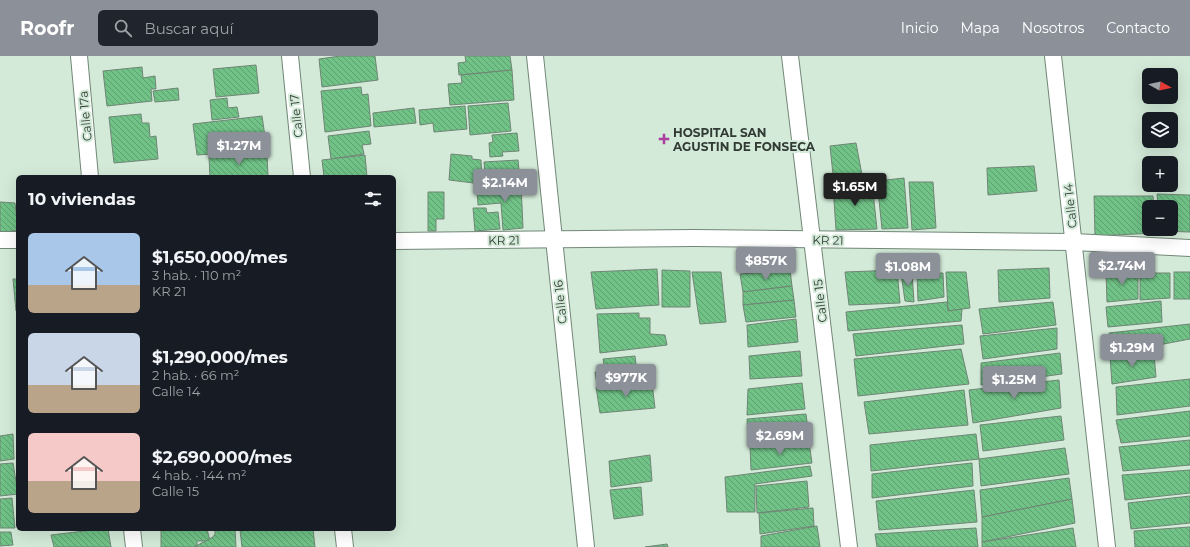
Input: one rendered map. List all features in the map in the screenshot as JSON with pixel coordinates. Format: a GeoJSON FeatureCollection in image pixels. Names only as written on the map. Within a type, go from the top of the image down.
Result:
{"type":"FeatureCollection","features":[{"type":"Feature","properties":{"kind":"street","name":"Calle 17a"},"geometry":{"type":"LineString","coordinates":[[80,56],[90,175]]}},
{"type":"Feature","properties":{"kind":"street","name":"Calle 17"},"geometry":{"type":"LineString","coordinates":[[290,56],[302,175]]}},
{"type":"Feature","properties":{"kind":"street","name":"Calle 16"},"geometry":{"type":"LineString","coordinates":[[535,56],[586,547]]}},
{"type":"Feature","properties":{"kind":"street","name":"Calle 15"},"geometry":{"type":"LineString","coordinates":[[790,56],[850,547]]}},
{"type":"Feature","properties":{"kind":"street","name":"Calle 14"},"geometry":{"type":"LineString","coordinates":[[1053,56],[1107,547]]}},
{"type":"Feature","properties":{"kind":"street","name":"KR 21"},"geometry":{"type":"LineString","coordinates":[[396,241],[694,238],[812,239],[1074,242],[1190,248]]}},
{"type":"Feature","properties":{"kind":"street"},"geometry":{"type":"LineString","coordinates":[[0,240],[16,240]]}},
{"type":"Feature","properties":{"kind":"street"},"geometry":{"type":"LineString","coordinates":[[132,531],[134,547]]}},
{"type":"Feature","properties":{"kind":"street"},"geometry":{"type":"LineString","coordinates":[[343,531],[345,547]]}},
{"type":"Feature","properties":{"kind":"building"},"geometry":{"type":"Polygon","coordinates":[[[340,56],[375,56],[378,80],[322,87],[319,59],[340,56]]]}},
{"type":"Feature","properties":{"kind":"building"},"geometry":{"type":"Polygon","coordinates":[[[465,56],[510,56],[512,70],[459,75],[458,63],[466,62],[465,56]]]}},
{"type":"Feature","properties":{"kind":"building"},"geometry":{"type":"Polygon","coordinates":[[[256,65],[259,93],[216,97],[213,69],[256,65]]]}},
{"type":"Feature","properties":{"kind":"building"},"geometry":{"type":"Polygon","coordinates":[[[142,67],[143,78],[155,76],[156,89],[151,89],[152,101],[107,106],[103,71],[142,67]]]}},
{"type":"Feature","properties":{"kind":"building"},"geometry":{"type":"Polygon","coordinates":[[[512,70],[514,100],[450,105],[448,84],[462,83],[461,75],[512,70]]]}},
{"type":"Feature","properties":{"kind":"building"},"geometry":{"type":"Polygon","coordinates":[[[361,87],[362,95],[368,94],[371,126],[325,132],[321,91],[361,87]]]}},
{"type":"Feature","properties":{"kind":"building"},"geometry":{"type":"Polygon","coordinates":[[[178,88],[179,100],[155,102],[153,91],[178,88]]]}},
{"type":"Feature","properties":{"kind":"building"},"geometry":{"type":"Polygon","coordinates":[[[227,98],[228,108],[237,107],[239,117],[212,120],[210,100],[227,98]]]}},
{"type":"Feature","properties":{"kind":"building"},"geometry":{"type":"Polygon","coordinates":[[[508,103],[511,131],[470,135],[468,106],[508,103]]]}},
{"type":"Feature","properties":{"kind":"building"},"geometry":{"type":"Polygon","coordinates":[[[465,106],[467,129],[434,132],[433,123],[420,125],[419,110],[465,106]]]}},
{"type":"Feature","properties":{"kind":"building"},"geometry":{"type":"Polygon","coordinates":[[[414,108],[416,123],[374,127],[373,113],[414,108]]]}},
{"type":"Feature","properties":{"kind":"building"},"geometry":{"type":"Polygon","coordinates":[[[141,114],[142,123],[149,123],[150,137],[156,136],[158,159],[114,163],[109,117],[141,114]]]}},
{"type":"Feature","properties":{"kind":"building"},"geometry":{"type":"Polygon","coordinates":[[[262,116],[267,150],[197,155],[193,124],[262,116]]]}},
{"type":"Feature","properties":{"kind":"building"},"geometry":{"type":"Polygon","coordinates":[[[369,131],[371,144],[362,145],[364,154],[331,159],[328,136],[369,131]]]}},
{"type":"Feature","properties":{"kind":"building"},"geometry":{"type":"Polygon","coordinates":[[[517,133],[519,151],[502,152],[503,156],[490,157],[489,143],[493,142],[492,135],[517,133]]]}},
{"type":"Feature","properties":{"kind":"building"},"geometry":{"type":"Polygon","coordinates":[[[856,143],[863,180],[834,184],[830,146],[856,143]]]}},
{"type":"Feature","properties":{"kind":"building"},"geometry":{"type":"Polygon","coordinates":[[[267,154],[268,175],[210,175],[209,157],[267,154]]]}},
{"type":"Feature","properties":{"kind":"building"},"geometry":{"type":"Polygon","coordinates":[[[451,154],[472,156],[472,159],[481,160],[482,184],[449,180],[451,154]]]}},
{"type":"Feature","properties":{"kind":"building"},"geometry":{"type":"Polygon","coordinates":[[[365,155],[367,175],[324,175],[322,160],[365,155]]]}},
{"type":"Feature","properties":{"kind":"building"},"geometry":{"type":"Polygon","coordinates":[[[518,160],[520,181],[486,184],[484,162],[518,160]]]}},
{"type":"Feature","properties":{"kind":"building"},"geometry":{"type":"Polygon","coordinates":[[[1034,166],[1037,191],[988,195],[987,168],[1034,166]]]}},
{"type":"Feature","properties":{"kind":"building"},"geometry":{"type":"Polygon","coordinates":[[[904,178],[908,228],[882,229],[877,181],[904,178]]]}},
{"type":"Feature","properties":{"kind":"building"},"geometry":{"type":"Polygon","coordinates":[[[909,182],[933,182],[936,228],[912,230],[909,182]]]}},
{"type":"Feature","properties":{"kind":"building"},"geometry":{"type":"Polygon","coordinates":[[[872,183],[877,229],[836,230],[833,186],[872,183]]]}},
{"type":"Feature","properties":{"kind":"building"},"geometry":{"type":"Polygon","coordinates":[[[521,184],[523,228],[503,230],[501,203],[478,205],[477,187],[521,184]]]}},
{"type":"Feature","properties":{"kind":"building"},"geometry":{"type":"Polygon","coordinates":[[[428,192],[444,192],[444,219],[436,219],[436,231],[428,231],[428,192]]]}},
{"type":"Feature","properties":{"kind":"building"},"geometry":{"type":"Polygon","coordinates":[[[1157,194],[1190,195],[1190,232],[1178,232],[1178,200],[1157,200],[1157,194]]]}},
{"type":"Feature","properties":{"kind":"building"},"geometry":{"type":"Polygon","coordinates":[[[1094,196],[1153,196],[1153,200],[1142,200],[1142,234],[1095,236],[1094,196]]]}},
{"type":"Feature","properties":{"kind":"building"},"geometry":{"type":"Polygon","coordinates":[[[0,202],[15,203],[16,230],[0,233],[0,202]]]}},
{"type":"Feature","properties":{"kind":"building"},"geometry":{"type":"Polygon","coordinates":[[[473,208],[486,208],[487,213],[498,212],[500,229],[475,231],[473,208]]]}},
{"type":"Feature","properties":{"kind":"building"},"geometry":{"type":"Polygon","coordinates":[[[1049,268],[1050,298],[999,302],[998,270],[1049,268]]]}},
{"type":"Feature","properties":{"kind":"building"},"geometry":{"type":"Polygon","coordinates":[[[657,269],[659,305],[596,309],[591,272],[657,269]]]}},
{"type":"Feature","properties":{"kind":"building"},"geometry":{"type":"Polygon","coordinates":[[[662,270],[690,271],[690,307],[662,307],[662,270]]]}},
{"type":"Feature","properties":{"kind":"building"},"geometry":{"type":"Polygon","coordinates":[[[790,270],[792,286],[743,292],[740,274],[790,270]]]}},
{"type":"Feature","properties":{"kind":"building"},"geometry":{"type":"Polygon","coordinates":[[[897,270],[900,303],[849,305],[845,272],[897,270]]]}},
{"type":"Feature","properties":{"kind":"building"},"geometry":{"type":"Polygon","coordinates":[[[692,272],[721,272],[726,322],[700,324],[692,272]]]}},
{"type":"Feature","properties":{"kind":"building"},"geometry":{"type":"Polygon","coordinates":[[[946,272],[966,272],[970,308],[948,311],[946,272]]]}},
{"type":"Feature","properties":{"kind":"building"},"geometry":{"type":"Polygon","coordinates":[[[1106,272],[1138,273],[1138,299],[1107,302],[1106,272]]]}},
{"type":"Feature","properties":{"kind":"building"},"geometry":{"type":"Polygon","coordinates":[[[1174,272],[1190,272],[1190,299],[1174,299],[1174,272]]]}},
{"type":"Feature","properties":{"kind":"building"},"geometry":{"type":"Polygon","coordinates":[[[901,273],[912,273],[914,302],[905,301],[901,273]]]}},
{"type":"Feature","properties":{"kind":"building"},"geometry":{"type":"Polygon","coordinates":[[[943,273],[944,297],[918,301],[917,274],[943,273]]]}},
{"type":"Feature","properties":{"kind":"building"},"geometry":{"type":"Polygon","coordinates":[[[1140,273],[1170,273],[1170,298],[1140,300],[1140,273]]]}},
{"type":"Feature","properties":{"kind":"building"},"geometry":{"type":"Polygon","coordinates":[[[13,279],[16,279],[16,311],[13,279]]]}},
{"type":"Feature","properties":{"kind":"building"},"geometry":{"type":"Polygon","coordinates":[[[792,286],[794,300],[743,305],[743,292],[792,286]]]}},
{"type":"Feature","properties":{"kind":"building"},"geometry":{"type":"Polygon","coordinates":[[[794,300],[796,317],[746,322],[743,305],[794,300]]]}},
{"type":"Feature","properties":{"kind":"building"},"geometry":{"type":"Polygon","coordinates":[[[1161,301],[1162,322],[1108,327],[1106,307],[1161,301]]]}},
{"type":"Feature","properties":{"kind":"building"},"geometry":{"type":"Polygon","coordinates":[[[947,302],[948,311],[962,309],[961,321],[848,331],[846,312],[947,302]]]}},
{"type":"Feature","properties":{"kind":"building"},"geometry":{"type":"Polygon","coordinates":[[[1053,302],[1056,325],[983,334],[979,309],[1053,302]]]}},
{"type":"Feature","properties":{"kind":"building"},"geometry":{"type":"Polygon","coordinates":[[[639,313],[639,318],[650,318],[650,334],[665,335],[667,345],[600,353],[597,314],[639,313]]]}},
{"type":"Feature","properties":{"kind":"building"},"geometry":{"type":"Polygon","coordinates":[[[796,319],[798,342],[748,347],[747,325],[796,319]]]}},
{"type":"Feature","properties":{"kind":"building"},"geometry":{"type":"Polygon","coordinates":[[[1190,324],[1190,339],[1111,354],[1109,333],[1190,324]]]}},
{"type":"Feature","properties":{"kind":"building"},"geometry":{"type":"Polygon","coordinates":[[[962,325],[964,344],[856,356],[853,334],[962,325]]]}},
{"type":"Feature","properties":{"kind":"building"},"geometry":{"type":"Polygon","coordinates":[[[1057,328],[1057,349],[983,359],[980,336],[1057,328]]]}},
{"type":"Feature","properties":{"kind":"building"},"geometry":{"type":"Polygon","coordinates":[[[961,349],[969,384],[858,396],[854,359],[961,349]]]}},
{"type":"Feature","properties":{"kind":"building"},"geometry":{"type":"Polygon","coordinates":[[[800,351],[802,376],[750,379],[749,356],[800,351]]]}},
{"type":"Feature","properties":{"kind":"building"},"geometry":{"type":"Polygon","coordinates":[[[1060,353],[1062,374],[981,385],[981,363],[1060,353]]]}},
{"type":"Feature","properties":{"kind":"building"},"geometry":{"type":"Polygon","coordinates":[[[1154,354],[1156,377],[1112,384],[1110,357],[1154,354]]]}},
{"type":"Feature","properties":{"kind":"building"},"geometry":{"type":"Polygon","coordinates":[[[635,356],[638,381],[597,385],[595,372],[605,371],[603,359],[635,356]]]}},
{"type":"Feature","properties":{"kind":"building"},"geometry":{"type":"Polygon","coordinates":[[[1190,379],[1190,406],[1117,415],[1116,387],[1190,379]]]}},
{"type":"Feature","properties":{"kind":"building"},"geometry":{"type":"Polygon","coordinates":[[[1059,380],[1061,408],[973,423],[969,390],[1059,380]]]}},
{"type":"Feature","properties":{"kind":"building"},"geometry":{"type":"Polygon","coordinates":[[[652,383],[655,408],[600,413],[596,387],[652,383]]]}},
{"type":"Feature","properties":{"kind":"building"},"geometry":{"type":"Polygon","coordinates":[[[802,383],[805,409],[747,415],[748,389],[802,383]]]}},
{"type":"Feature","properties":{"kind":"building"},"geometry":{"type":"Polygon","coordinates":[[[964,390],[968,425],[869,434],[864,402],[964,390]]]}},
{"type":"Feature","properties":{"kind":"building"},"geometry":{"type":"Polygon","coordinates":[[[1190,411],[1190,436],[1121,443],[1116,420],[1190,411]]]}},
{"type":"Feature","properties":{"kind":"building"},"geometry":{"type":"Polygon","coordinates":[[[806,414],[809,437],[748,444],[747,419],[806,414]]]}},
{"type":"Feature","properties":{"kind":"building"},"geometry":{"type":"Polygon","coordinates":[[[1061,416],[1064,440],[983,451],[980,425],[1061,416]]]}},
{"type":"Feature","properties":{"kind":"building"},"geometry":{"type":"Polygon","coordinates":[[[13,434],[14,459],[0,461],[0,436],[13,434]]]}},
{"type":"Feature","properties":{"kind":"building"},"geometry":{"type":"Polygon","coordinates":[[[976,434],[979,459],[871,471],[870,445],[976,434]]]}},
{"type":"Feature","properties":{"kind":"building"},"geometry":{"type":"Polygon","coordinates":[[[1190,440],[1190,465],[1123,471],[1119,447],[1190,440]]]}},
{"type":"Feature","properties":{"kind":"building"},"geometry":{"type":"Polygon","coordinates":[[[809,442],[812,463],[751,470],[750,447],[809,442]]]}},
{"type":"Feature","properties":{"kind":"building"},"geometry":{"type":"Polygon","coordinates":[[[1065,448],[1069,474],[981,486],[979,459],[1065,448]]]}},
{"type":"Feature","properties":{"kind":"building"},"geometry":{"type":"Polygon","coordinates":[[[650,455],[652,481],[611,487],[609,461],[650,455]]]}},
{"type":"Feature","properties":{"kind":"building"},"geometry":{"type":"Polygon","coordinates":[[[13,463],[16,482],[16,494],[0,496],[0,464],[13,463]]]}},
{"type":"Feature","properties":{"kind":"building"},"geometry":{"type":"Polygon","coordinates":[[[972,463],[973,486],[872,498],[872,474],[972,463]]]}},
{"type":"Feature","properties":{"kind":"building"},"geometry":{"type":"Polygon","coordinates":[[[810,466],[812,476],[755,484],[755,512],[727,512],[725,477],[810,466]]]}},
{"type":"Feature","properties":{"kind":"building"},"geometry":{"type":"Polygon","coordinates":[[[1190,470],[1190,493],[1125,500],[1122,475],[1190,470]]]}},
{"type":"Feature","properties":{"kind":"building"},"geometry":{"type":"Polygon","coordinates":[[[1069,478],[1072,499],[982,517],[980,490],[1069,478]]]}},
{"type":"Feature","properties":{"kind":"building"},"geometry":{"type":"Polygon","coordinates":[[[807,481],[809,507],[757,513],[756,486],[807,481]]]}},
{"type":"Feature","properties":{"kind":"building"},"geometry":{"type":"Polygon","coordinates":[[[641,487],[643,515],[614,519],[610,490],[641,487]]]}},
{"type":"Feature","properties":{"kind":"building"},"geometry":{"type":"Polygon","coordinates":[[[974,490],[977,522],[879,530],[876,501],[974,490]]]}},
{"type":"Feature","properties":{"kind":"building"},"geometry":{"type":"Polygon","coordinates":[[[1190,496],[1190,523],[1131,529],[1128,503],[1190,496]]]}},
{"type":"Feature","properties":{"kind":"building"},"geometry":{"type":"Polygon","coordinates":[[[12,498],[15,528],[0,528],[0,499],[12,498]]]}},
{"type":"Feature","properties":{"kind":"building"},"geometry":{"type":"Polygon","coordinates":[[[1072,499],[1075,523],[982,542],[982,517],[1072,499]]]}},
{"type":"Feature","properties":{"kind":"building"},"geometry":{"type":"Polygon","coordinates":[[[813,508],[814,526],[760,534],[759,513],[813,508]]]}},
{"type":"Feature","properties":{"kind":"building"},"geometry":{"type":"Polygon","coordinates":[[[817,526],[820,547],[761,547],[761,536],[817,526]]]}},
{"type":"Feature","properties":{"kind":"building"},"geometry":{"type":"Polygon","coordinates":[[[1190,527],[1190,547],[1135,547],[1134,531],[1190,527]]]}},
{"type":"Feature","properties":{"kind":"building"},"geometry":{"type":"Polygon","coordinates":[[[976,528],[978,547],[877,547],[875,534],[976,528]]]}},
{"type":"Feature","properties":{"kind":"building"},"geometry":{"type":"Polygon","coordinates":[[[1073,528],[1076,547],[982,547],[982,542],[1073,528]]]}},
{"type":"Feature","properties":{"kind":"building"},"geometry":{"type":"Polygon","coordinates":[[[84,531],[108,531],[111,547],[54,547],[51,535],[84,531]]]}},
{"type":"Feature","properties":{"kind":"building"},"geometry":{"type":"Polygon","coordinates":[[[161,531],[208,531],[210,541],[197,541],[197,547],[161,547],[161,531]]]}},
{"type":"Feature","properties":{"kind":"building"},"geometry":{"type":"Polygon","coordinates":[[[215,531],[235,531],[236,547],[194,547],[213,537],[215,531]]]}},
{"type":"Feature","properties":{"kind":"building"},"geometry":{"type":"Polygon","coordinates":[[[240,531],[313,531],[315,547],[242,547],[240,531]]]}},
{"type":"Feature","properties":{"kind":"building"},"geometry":{"type":"Polygon","coordinates":[[[0,532],[11,532],[13,545],[0,546],[0,532]]]}},
{"type":"Feature","properties":{"kind":"building"},"geometry":{"type":"Polygon","coordinates":[[[667,544],[668,547],[645,547],[667,544]]]}},
{"type":"Feature","properties":{"kind":"place","name":"HOSPITAL SAN AGUSTIN DE FONSECA"},"geometry":{"type":"Point","coordinates":[664,139]}}]}
